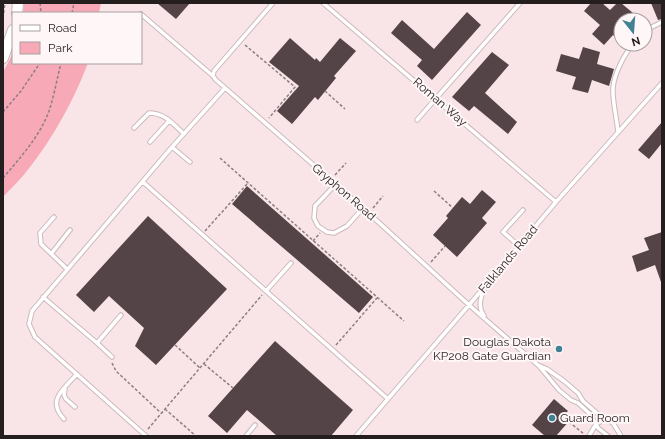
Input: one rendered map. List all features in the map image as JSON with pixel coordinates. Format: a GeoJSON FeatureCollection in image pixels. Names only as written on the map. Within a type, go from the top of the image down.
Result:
{"type":"FeatureCollection","features":[{"type":"Feature","properties":{"kind":"street"},"geometry":{"type":"LineString","coordinates":[[3,58],[12,33]]}},
{"type":"Feature","properties":{"kind":"lane"},"geometry":{"type":"LineString","coordinates":[[142,15],[213,76],[214,71],[273,3]]}},
{"type":"Feature","properties":{"kind":"lane","name":"Roman Way"},"geometry":{"type":"LineString","coordinates":[[323,3],[556,202]]}},
{"type":"Feature","properties":{"kind":"lane"},"geometry":{"type":"LineString","coordinates":[[417,120],[520,3]]}},
{"type":"Feature","properties":{"kind":"lane"},"geometry":{"type":"LineString","coordinates":[[653,26],[662,22]]}},
{"type":"Feature","properties":{"kind":"lane"},"geometry":{"type":"LineString","coordinates":[[618,132],[613,88],[620,64],[627,52]]}},
{"type":"Feature","properties":{"kind":"lane","name":"Gryphon Road"},"geometry":{"type":"LineString","coordinates":[[213,76],[369,213],[469,305],[539,366]]}},
{"type":"Feature","properties":{"kind":"lane","name":"Falklands Road"},"geometry":{"type":"LineString","coordinates":[[356,436],[485,287],[556,202],[662,83]]}},
{"type":"Feature","properties":{"kind":"lane"},"geometry":{"type":"LineString","coordinates":[[145,435],[35,337],[29,324],[32,310],[172,147],[225,88]]}},
{"type":"Feature","properties":{"kind":"lane"},"geometry":{"type":"LineString","coordinates":[[134,128],[149,113],[157,113],[164,116],[184,134]]}},
{"type":"Feature","properties":{"kind":"lane"},"geometry":{"type":"LineString","coordinates":[[150,142],[169,120]]}},
{"type":"Feature","properties":{"kind":"lane"},"geometry":{"type":"LineString","coordinates":[[172,147],[190,162]]}},
{"type":"Feature","properties":{"kind":"lane"},"geometry":{"type":"LineString","coordinates":[[143,182],[388,399]]}},
{"type":"Feature","properties":{"kind":"lane"},"geometry":{"type":"LineString","coordinates":[[336,184],[315,206],[314,218],[318,226],[323,230],[334,233],[347,226],[363,208]]}},
{"type":"Feature","properties":{"kind":"lane"},"geometry":{"type":"LineString","coordinates":[[519,246],[503,232],[523,210]]}},
{"type":"Feature","properties":{"kind":"lane"},"geometry":{"type":"LineString","coordinates":[[54,217],[40,233],[41,244],[66,269]]}},
{"type":"Feature","properties":{"kind":"lane"},"geometry":{"type":"LineString","coordinates":[[50,254],[70,230]]}},
{"type":"Feature","properties":{"kind":"lane"},"geometry":{"type":"LineString","coordinates":[[266,291],[291,263]]}},
{"type":"Feature","properties":{"kind":"lane"},"geometry":{"type":"LineString","coordinates":[[485,287],[479,301],[482,312],[487,320]]}},
{"type":"Feature","properties":{"kind":"lane"},"geometry":{"type":"LineString","coordinates":[[43,297],[97,342],[112,357]]}},
{"type":"Feature","properties":{"kind":"lane"},"geometry":{"type":"LineString","coordinates":[[97,342],[122,314]]}},
{"type":"Feature","properties":{"kind":"lane"},"geometry":{"type":"LineString","coordinates":[[539,366],[564,381],[578,393],[583,401],[613,423],[621,436]]}},
{"type":"Feature","properties":{"kind":"lane"},"geometry":{"type":"LineString","coordinates":[[539,366],[559,390],[571,400],[578,403],[590,414],[598,428],[608,436]]}},
{"type":"Feature","properties":{"kind":"lane"},"geometry":{"type":"LineString","coordinates":[[64,419],[57,410],[56,405],[58,396],[77,374]]}},
{"type":"Feature","properties":{"kind":"lane"},"geometry":{"type":"LineString","coordinates":[[65,388],[64,394],[66,399],[74,407]]}},
{"type":"Feature","properties":{"kind":"lane"},"geometry":{"type":"LineString","coordinates":[[588,436],[596,424],[606,419]]}},
{"type":"Feature","properties":{"kind":"lane"},"geometry":{"type":"LineString","coordinates":[[246,436],[255,425]]}},
{"type":"Feature","properties":{"kind":"path"},"geometry":{"type":"LineString","coordinates":[[3,18],[5,3]]}},
{"type":"Feature","properties":{"kind":"path"},"geometry":{"type":"LineString","coordinates":[[240,41],[295,88],[265,122]]}},
{"type":"Feature","properties":{"kind":"path"},"geometry":{"type":"LineString","coordinates":[[3,112],[21,91],[39,64]]}},
{"type":"Feature","properties":{"kind":"path"},"geometry":{"type":"LineString","coordinates":[[3,178],[25,152],[49,112],[61,64]]}},
{"type":"Feature","properties":{"kind":"path"},"geometry":{"type":"LineString","coordinates":[[325,91],[345,109]]}},
{"type":"Feature","properties":{"kind":"path"},"geometry":{"type":"LineString","coordinates":[[220,158],[404,321]]}},
{"type":"Feature","properties":{"kind":"path"},"geometry":{"type":"LineString","coordinates":[[331,180],[346,163]]}},
{"type":"Feature","properties":{"kind":"path"},"geometry":{"type":"LineString","coordinates":[[202,234],[248,183]]}},
{"type":"Feature","properties":{"kind":"path"},"geometry":{"type":"LineString","coordinates":[[434,191],[453,208]]}},
{"type":"Feature","properties":{"kind":"path"},"geometry":{"type":"LineString","coordinates":[[369,213],[383,196]]}},
{"type":"Feature","properties":{"kind":"path"},"geometry":{"type":"LineString","coordinates":[[313,241],[323,230]]}},
{"type":"Feature","properties":{"kind":"path"},"geometry":{"type":"LineString","coordinates":[[427,267],[445,246]]}},
{"type":"Feature","properties":{"kind":"path"},"geometry":{"type":"LineString","coordinates":[[145,435],[161,413],[266,291]]}},
{"type":"Feature","properties":{"kind":"path"},"geometry":{"type":"LineString","coordinates":[[332,349],[377,298]]}},
{"type":"Feature","properties":{"kind":"path"},"geometry":{"type":"LineString","coordinates":[[175,345],[200,368]]}},
{"type":"Feature","properties":{"kind":"path"},"geometry":{"type":"LineString","coordinates":[[112,357],[109,360],[116,371],[161,413]]}},
{"type":"Feature","properties":{"kind":"path"},"geometry":{"type":"LineString","coordinates":[[204,364],[233,388]]}},
{"type":"Feature","properties":{"kind":"path"},"geometry":{"type":"LineString","coordinates":[[165,409],[196,436]]}},
{"type":"Feature","properties":{"kind":"path"},"geometry":{"type":"LineString","coordinates":[[569,422],[588,436]]}},
{"type":"Feature","properties":{"kind":"green space"},"geometry":{"type":"Polygon","coordinates":[[[24,3],[101,3],[99,12],[23,12],[24,3]]]}},
{"type":"Feature","properties":{"kind":"green space"},"geometry":{"type":"Polygon","coordinates":[[[12,54],[12,64],[88,64],[70,104],[47,143],[27,171],[3,197],[3,72],[12,54]]]}},
{"type":"Feature","properties":{"kind":"building"},"geometry":{"type":"Polygon","coordinates":[[[157,3],[190,3],[176,19],[157,3]]]}},
{"type":"Feature","properties":{"kind":"building"},"geometry":{"type":"Polygon","coordinates":[[[591,3],[602,3],[610,10],[617,3],[621,3],[632,12],[613,12],[613,35],[604,45],[592,34],[600,25],[584,11],[591,3]]]}},
{"type":"Feature","properties":{"kind":"building"},"geometry":{"type":"Polygon","coordinates":[[[651,3],[662,3],[662,19],[658,20],[651,3]]]}},
{"type":"Feature","properties":{"kind":"building"},"geometry":{"type":"Polygon","coordinates":[[[467,12],[481,25],[432,80],[417,66],[422,60],[391,33],[402,20],[434,49],[467,12]]]}},
{"type":"Feature","properties":{"kind":"building"},"geometry":{"type":"Polygon","coordinates":[[[290,38],[315,60],[316,58],[320,62],[340,38],[356,51],[334,76],[336,78],[318,100],[315,97],[292,124],[277,111],[299,86],[269,62],[290,38]]]}},
{"type":"Feature","properties":{"kind":"building"},"geometry":{"type":"Polygon","coordinates":[[[583,47],[600,52],[597,64],[614,69],[609,86],[592,80],[588,93],[572,89],[576,77],[556,71],[561,54],[579,59],[583,47]]]}},
{"type":"Feature","properties":{"kind":"building"},"geometry":{"type":"Polygon","coordinates":[[[492,52],[509,65],[485,93],[517,122],[508,134],[474,106],[469,111],[452,97],[492,52]]]}},
{"type":"Feature","properties":{"kind":"building"},"geometry":{"type":"Polygon","coordinates":[[[662,122],[662,143],[649,159],[638,150],[662,122]]]}},
{"type":"Feature","properties":{"kind":"building"},"geometry":{"type":"Polygon","coordinates":[[[247,186],[373,297],[359,313],[232,204],[247,186]]]}},
{"type":"Feature","properties":{"kind":"building"},"geometry":{"type":"Polygon","coordinates":[[[482,190],[496,202],[482,218],[487,223],[457,257],[433,235],[448,218],[446,216],[462,197],[470,204],[482,190]]]}},
{"type":"Feature","properties":{"kind":"building"},"geometry":{"type":"Polygon","coordinates":[[[148,216],[227,289],[156,365],[135,346],[144,328],[109,296],[94,312],[76,295],[148,216]]]}},
{"type":"Feature","properties":{"kind":"building"},"geometry":{"type":"Polygon","coordinates":[[[662,232],[661,282],[655,265],[637,272],[632,256],[649,250],[644,238],[662,232]]]}},
{"type":"Feature","properties":{"kind":"building"},"geometry":{"type":"Polygon","coordinates":[[[275,341],[353,410],[331,436],[277,436],[247,410],[227,433],[208,416],[275,341]]]}},
{"type":"Feature","properties":{"kind":"building","name":"Guard Room"},"geometry":{"type":"Polygon","coordinates":[[[554,399],[568,411],[564,415],[570,420],[556,436],[545,436],[532,425],[554,399]]]}},
{"type":"Feature","properties":{"kind":"place","name":"Douglas Dakota KP208 Gate Guardian"},"geometry":{"type":"Point","coordinates":[559,349]}},
{"type":"Feature","properties":{"kind":"place","name":"Guard Room"},"geometry":{"type":"Point","coordinates":[552,418]}}]}
